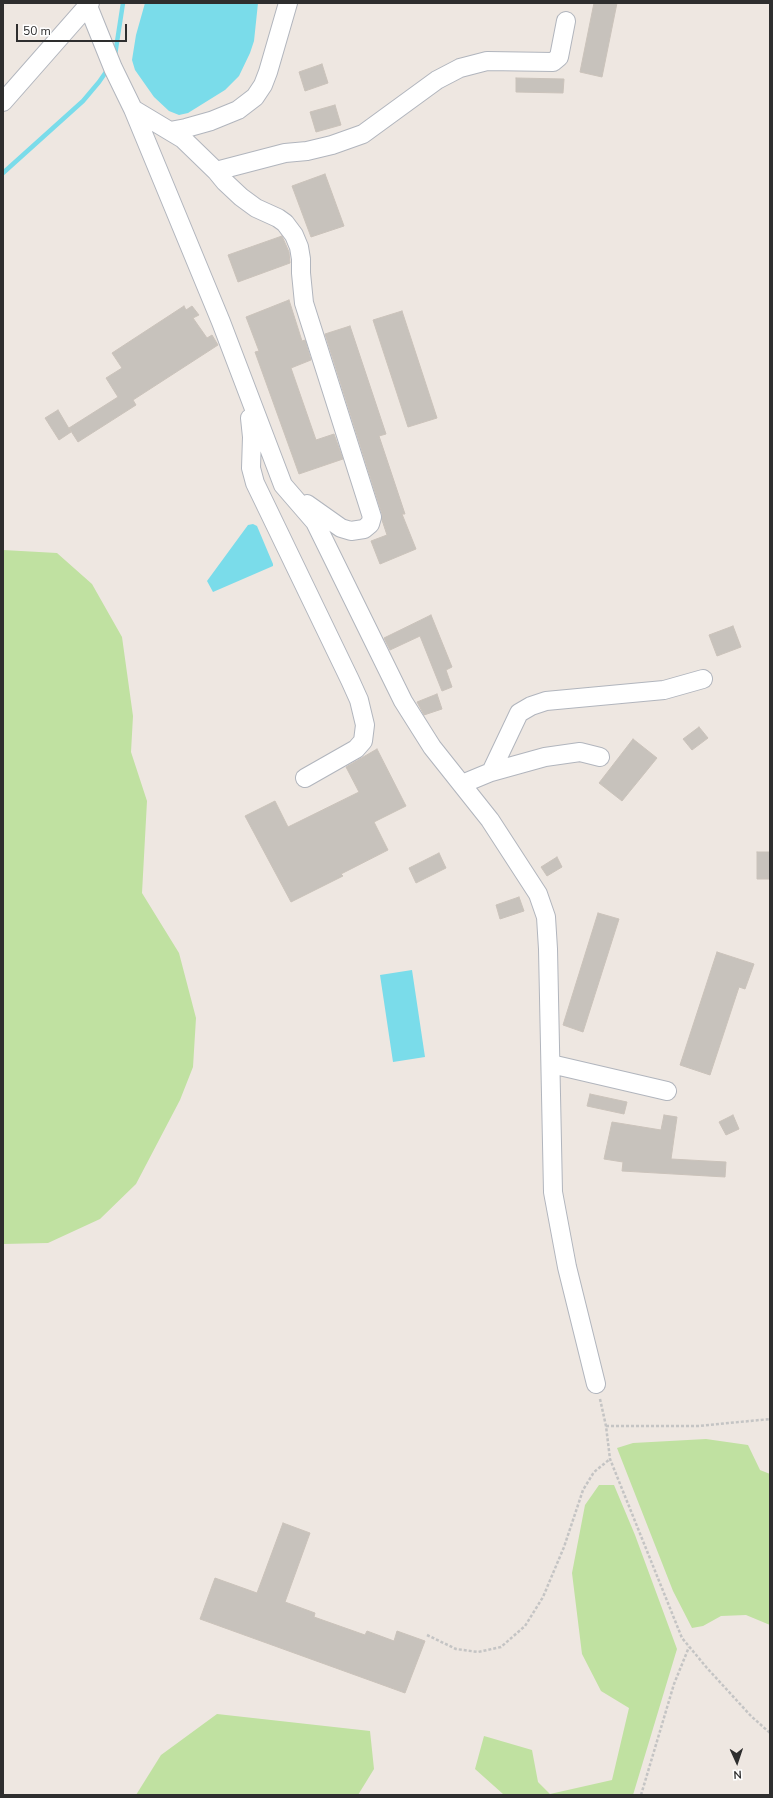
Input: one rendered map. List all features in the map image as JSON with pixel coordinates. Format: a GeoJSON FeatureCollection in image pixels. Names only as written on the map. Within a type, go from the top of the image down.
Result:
{"type":"FeatureCollection","features":[{"type":"Feature","properties":{"kind":"street"},"geometry":{"type":"LineString","coordinates":[[170,131],[210,121],[238,110],[255,97],[263,85],[268,72],[288,3]]}},
{"type":"Feature","properties":{"kind":"street"},"geometry":{"type":"LineString","coordinates":[[3,102],[89,5],[110,60],[133,109],[221,322],[283,485],[315,522],[404,701],[432,747],[490,820],[538,894],[546,917],[551,1064],[553,1192],[567,1267],[596,1384]]}},
{"type":"Feature","properties":{"kind":"street"},"geometry":{"type":"LineString","coordinates":[[216,171],[286,152],[307,151],[332,145],[363,134],[437,80],[460,68],[487,61],[553,62],[558,57],[566,21]]}},
{"type":"Feature","properties":{"kind":"street"},"geometry":{"type":"LineString","coordinates":[[133,109],[182,139],[241,197],[256,208],[278,218],[285,223],[294,235],[299,247],[304,303],[371,511],[372,517],[370,524],[357,531],[350,531],[341,528],[313,508],[291,495]]}},
{"type":"Feature","properties":{"kind":"street"},"geometry":{"type":"LineString","coordinates":[[242,380],[251,421],[251,468],[255,483],[350,680],[359,700],[365,725],[363,741],[356,749],[306,778]]}},
{"type":"Feature","properties":{"kind":"street"},"geometry":{"type":"LineString","coordinates":[[491,772],[519,713],[531,706],[546,701],[664,690],[703,679]]}},
{"type":"Feature","properties":{"kind":"street"},"geometry":{"type":"LineString","coordinates":[[462,784],[491,772],[545,757],[580,752],[600,757]]}},
{"type":"Feature","properties":{"kind":"street"},"geometry":{"type":"LineString","coordinates":[[551,1064],[667,1091]]}},
{"type":"Feature","properties":{"kind":"path"},"geometry":{"type":"LineString","coordinates":[[596,1384],[605,1418],[610,1459],[682,1638],[751,1716],[770,1733]]}},
{"type":"Feature","properties":{"kind":"path"},"geometry":{"type":"LineString","coordinates":[[606,1426],[699,1426],[770,1419]]}},
{"type":"Feature","properties":{"kind":"path"},"geometry":{"type":"LineString","coordinates":[[427,1636],[456,1649],[478,1652],[501,1647],[525,1626],[542,1597],[564,1547],[583,1490],[594,1472],[610,1459]]}},
{"type":"Feature","properties":{"kind":"path"},"geometry":{"type":"LineString","coordinates":[[641,1795],[674,1684],[689,1646]]}},
{"type":"Feature","properties":{"kind":"green space"},"geometry":{"type":"Polygon","coordinates":[[[3,550],[57,553],[92,584],[122,637],[133,716],[131,752],[147,801],[142,893],[179,953],[196,1018],[193,1067],[180,1100],[136,1184],[100,1219],[48,1243],[3,1244],[3,550]]]}},
{"type":"Feature","properties":{"kind":"green space"},"geometry":{"type":"Polygon","coordinates":[[[706,1439],[748,1445],[760,1470],[770,1474],[770,1625],[746,1615],[721,1616],[703,1626],[692,1628],[673,1591],[617,1448],[633,1443],[706,1439]]]}},
{"type":"Feature","properties":{"kind":"green space"},"geometry":{"type":"Polygon","coordinates":[[[599,1485],[614,1485],[635,1535],[677,1649],[633,1795],[500,1795],[503,1794],[475,1769],[484,1736],[532,1750],[538,1782],[550,1794],[612,1780],[629,1708],[601,1691],[582,1654],[572,1573],[585,1505],[599,1485]]]}},
{"type":"Feature","properties":{"kind":"green space"},"geometry":{"type":"Polygon","coordinates":[[[217,1714],[370,1731],[374,1769],[358,1795],[136,1795],[161,1755],[217,1714]]]}},
{"type":"Feature","properties":{"kind":"water"},"geometry":{"type":"Polygon","coordinates":[[[145,3],[258,3],[254,41],[239,76],[225,90],[188,113],[179,115],[169,111],[154,97],[135,70],[132,60],[136,35],[145,3]]]}},
{"type":"Feature","properties":{"kind":"water"},"geometry":{"type":"Polygon","coordinates":[[[253,524],[257,526],[273,566],[213,592],[207,581],[248,525],[253,524]]]}},
{"type":"Feature","properties":{"kind":"water"},"geometry":{"type":"Polygon","coordinates":[[[412,970],[425,1057],[393,1062],[380,975],[412,970]]]}},
{"type":"Feature","properties":{"kind":"building"},"geometry":{"type":"Polygon","coordinates":[[[594,3],[617,3],[602,77],[580,72],[594,3]]]}},
{"type":"Feature","properties":{"kind":"building"},"geometry":{"type":"Polygon","coordinates":[[[322,64],[328,83],[305,91],[299,72],[322,64]]]}},
{"type":"Feature","properties":{"kind":"building"},"geometry":{"type":"Polygon","coordinates":[[[516,78],[564,79],[563,93],[516,92],[516,78]]]}},
{"type":"Feature","properties":{"kind":"building"},"geometry":{"type":"Polygon","coordinates":[[[335,105],[341,125],[316,132],[310,112],[335,105]]]}},
{"type":"Feature","properties":{"kind":"building"},"geometry":{"type":"Polygon","coordinates":[[[325,174],[344,226],[311,237],[292,186],[325,174]]]}},
{"type":"Feature","properties":{"kind":"building"},"geometry":{"type":"Polygon","coordinates":[[[282,236],[289,252],[290,263],[238,282],[228,255],[282,236]]]}},
{"type":"Feature","properties":{"kind":"building"},"geometry":{"type":"Polygon","coordinates":[[[289,300],[302,341],[305,340],[311,360],[291,368],[316,440],[334,434],[343,459],[299,474],[255,352],[259,351],[246,317],[289,300]]]}},
{"type":"Feature","properties":{"kind":"building"},"geometry":{"type":"Polygon","coordinates":[[[184,306],[186,310],[192,306],[199,315],[193,318],[207,338],[212,335],[218,345],[133,400],[136,405],[78,442],[69,428],[118,397],[106,378],[122,368],[112,353],[184,306]]]}},
{"type":"Feature","properties":{"kind":"building"},"geometry":{"type":"Polygon","coordinates":[[[402,311],[437,418],[408,427],[373,320],[402,311]]]}},
{"type":"Feature","properties":{"kind":"building"},"geometry":{"type":"Polygon","coordinates":[[[350,326],[386,434],[379,436],[405,514],[402,514],[416,549],[380,564],[371,541],[387,535],[382,520],[382,514],[325,334],[350,326]]]}},
{"type":"Feature","properties":{"kind":"building"},"geometry":{"type":"Polygon","coordinates":[[[58,410],[71,432],[59,440],[45,418],[58,410]]]}},
{"type":"Feature","properties":{"kind":"building"},"geometry":{"type":"Polygon","coordinates":[[[431,615],[452,667],[446,670],[452,687],[442,691],[420,636],[390,650],[384,638],[431,615]]]}},
{"type":"Feature","properties":{"kind":"building"},"geometry":{"type":"Polygon","coordinates":[[[733,626],[741,647],[717,656],[709,635],[733,626]]]}},
{"type":"Feature","properties":{"kind":"building"},"geometry":{"type":"Polygon","coordinates":[[[437,694],[442,709],[424,715],[417,702],[437,694]]]}},
{"type":"Feature","properties":{"kind":"building"},"geometry":{"type":"Polygon","coordinates":[[[699,727],[708,738],[692,750],[683,739],[699,727]]]}},
{"type":"Feature","properties":{"kind":"building"},"geometry":{"type":"Polygon","coordinates":[[[633,739],[657,758],[622,801],[599,783],[633,739]]]}},
{"type":"Feature","properties":{"kind":"building"},"geometry":{"type":"Polygon","coordinates":[[[377,749],[406,806],[374,822],[388,850],[341,874],[343,876],[291,902],[245,816],[275,801],[288,827],[359,792],[346,767],[377,749]]]}},
{"type":"Feature","properties":{"kind":"building"},"geometry":{"type":"Polygon","coordinates":[[[757,852],[770,852],[770,879],[757,879],[757,852]]]}},
{"type":"Feature","properties":{"kind":"building"},"geometry":{"type":"Polygon","coordinates":[[[439,853],[446,868],[416,883],[409,868],[439,853]]]}},
{"type":"Feature","properties":{"kind":"building"},"geometry":{"type":"Polygon","coordinates":[[[557,857],[562,867],[547,876],[541,867],[557,857]]]}},
{"type":"Feature","properties":{"kind":"building"},"geometry":{"type":"Polygon","coordinates":[[[519,897],[524,911],[500,919],[496,905],[519,897]]]}},
{"type":"Feature","properties":{"kind":"building"},"geometry":{"type":"Polygon","coordinates":[[[598,913],[619,919],[583,1032],[563,1025],[598,913]]]}},
{"type":"Feature","properties":{"kind":"building"},"geometry":{"type":"Polygon","coordinates":[[[717,952],[754,964],[745,989],[739,987],[710,1075],[680,1065],[717,952]]]}},
{"type":"Feature","properties":{"kind":"building"},"geometry":{"type":"Polygon","coordinates":[[[590,1094],[627,1102],[624,1114],[587,1106],[590,1094]]]}},
{"type":"Feature","properties":{"kind":"building"},"geometry":{"type":"Polygon","coordinates":[[[664,1115],[677,1117],[671,1159],[726,1162],[725,1177],[622,1171],[623,1162],[604,1159],[612,1122],[661,1130],[664,1115]]]}},
{"type":"Feature","properties":{"kind":"building"},"geometry":{"type":"Polygon","coordinates":[[[733,1115],[739,1129],[726,1135],[719,1122],[733,1115]]]}},
{"type":"Feature","properties":{"kind":"building"},"geometry":{"type":"Polygon","coordinates":[[[283,1523],[310,1533],[285,1602],[315,1613],[314,1617],[365,1635],[367,1631],[394,1641],[397,1631],[425,1641],[405,1693],[200,1619],[215,1578],[257,1593],[283,1523]]]}},
{"type":"Feature","properties":{"kind":"waterway"},"geometry":{"type":"LineString","coordinates":[[115,55],[123,3]]}},
{"type":"Feature","properties":{"kind":"waterway"},"geometry":{"type":"LineString","coordinates":[[3,173],[83,101],[108,69]]}}]}
